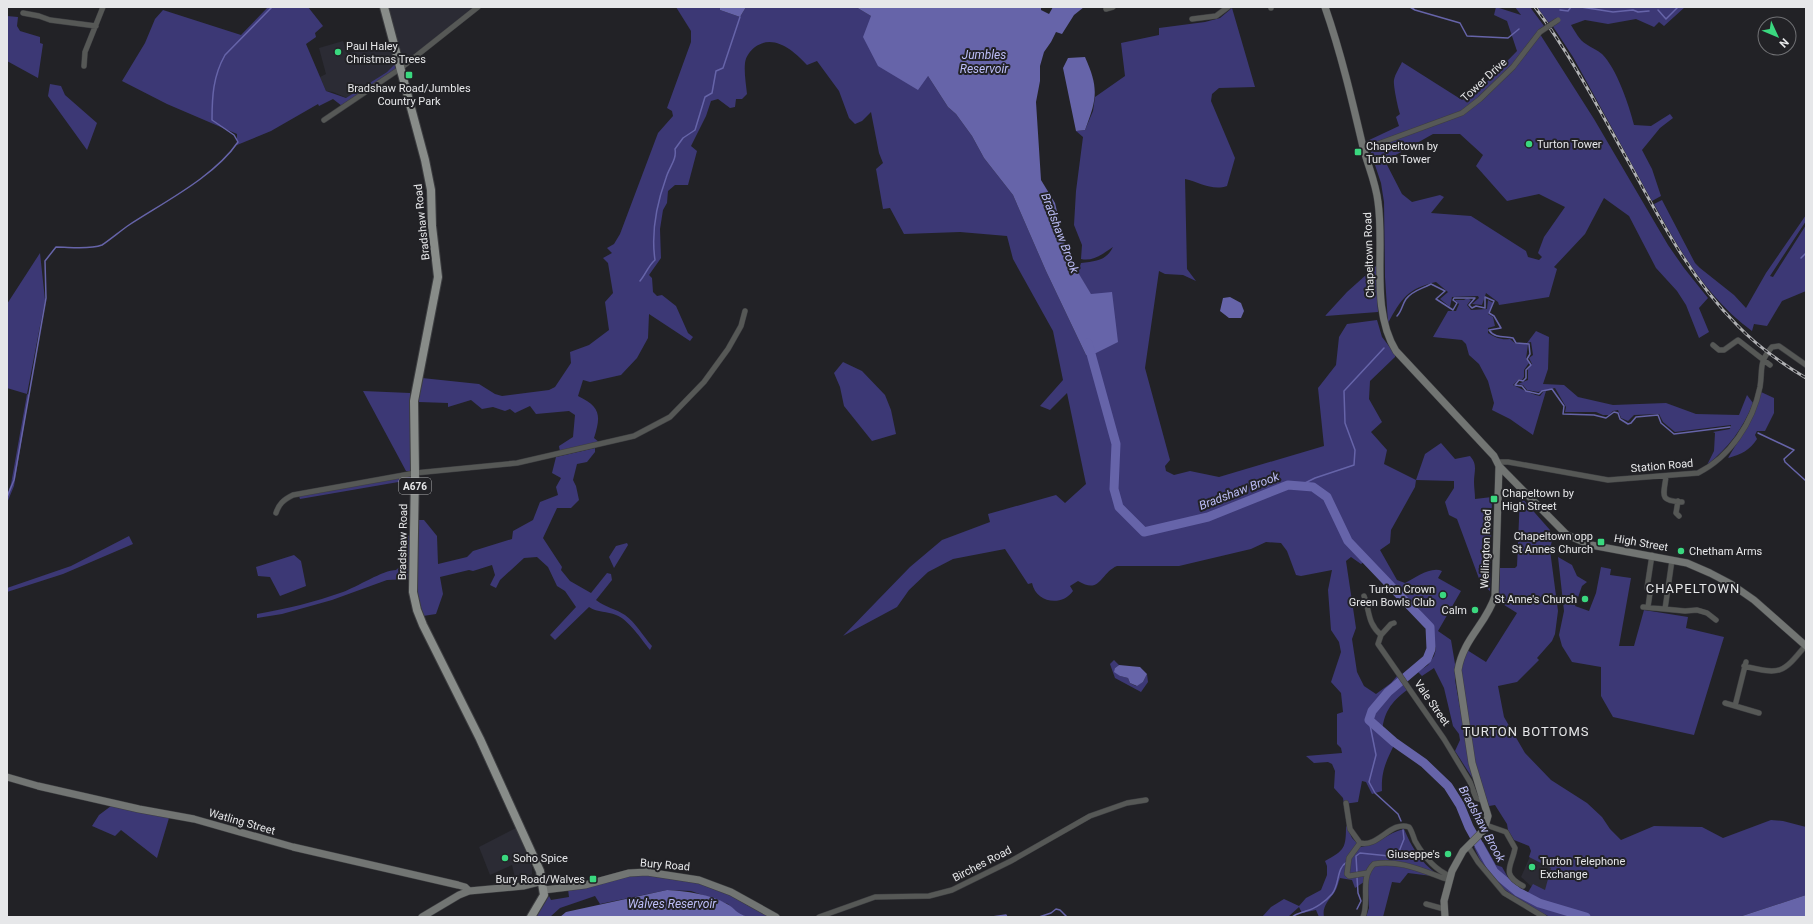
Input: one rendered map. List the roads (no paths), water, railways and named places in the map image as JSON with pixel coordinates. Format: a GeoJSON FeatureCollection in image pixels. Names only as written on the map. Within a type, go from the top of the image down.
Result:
{"type":"FeatureCollection","features":[{"type":"Feature","properties":{"kind":"main road","name":"Bradshaw Road"},"geometry":{"type":"LineString","coordinates":[[384,7],[425,160],[431,190],[432,226],[438,277],[415,392],[413,583],[417,610],[480,739],[536,862],[543,886]]}},
{"type":"Feature","properties":{"kind":"main road"},"geometry":{"type":"LineString","coordinates":[[531,917],[543,898],[543,886]]}},
{"type":"Feature","properties":{"kind":"street"},"geometry":{"type":"LineString","coordinates":[[84,66],[85,52],[103,7]]}},
{"type":"Feature","properties":{"kind":"street"},"geometry":{"type":"LineString","coordinates":[[324,120],[401,68],[478,7]]}},
{"type":"Feature","properties":{"kind":"street"},"geometry":{"type":"LineString","coordinates":[[1106,9],[1113,7]]}},
{"type":"Feature","properties":{"kind":"street"},"geometry":{"type":"LineString","coordinates":[[1192,19],[1216,16],[1228,7]]}},
{"type":"Feature","properties":{"kind":"street","name":"Chapeltown Road"},"geometry":{"type":"LineString","coordinates":[[1325,7],[1340,53],[1378,203],[1382,310],[1388,336],[1401,357],[1498,464]]}},
{"type":"Feature","properties":{"kind":"street"},"geometry":{"type":"LineString","coordinates":[[22,13],[40,16],[50,20],[96,26]]}},
{"type":"Feature","properties":{"kind":"street","name":"Tower Drive"},"geometry":{"type":"LineString","coordinates":[[1364,149],[1462,113],[1480,99],[1513,67],[1540,32],[1558,20]]}},
{"type":"Feature","properties":{"kind":"street"},"geometry":{"type":"LineString","coordinates":[[276,513],[279,505],[285,499],[293,495],[415,473],[517,463],[634,436],[670,417],[704,382],[728,349],[741,326],[745,312]]}},
{"type":"Feature","properties":{"kind":"street"},"geometry":{"type":"LineString","coordinates":[[1713,344],[1719,350],[1724,350],[1738,340],[1770,365]]}},
{"type":"Feature","properties":{"kind":"street"},"geometry":{"type":"LineString","coordinates":[[1762,360],[1772,347],[1779,346],[1806,365]]}},
{"type":"Feature","properties":{"kind":"street","name":"Station Road"},"geometry":{"type":"LineString","coordinates":[[1498,464],[1508,462],[1600,480],[1666,477],[1698,473],[1707,469],[1725,453],[1742,431],[1752,412],[1760,388],[1762,360]]}},
{"type":"Feature","properties":{"kind":"street","name":"High Street"},"geometry":{"type":"LineString","coordinates":[[1498,464],[1567,535],[1591,545],[1672,560],[1706,570],[1742,590],[1806,646]]}},
{"type":"Feature","properties":{"kind":"street","name":"Wellington Road"},"geometry":{"type":"LineString","coordinates":[[1486,825],[1488,816],[1472,762],[1458,670],[1466,644],[1492,604],[1495,596],[1498,464]]}},
{"type":"Feature","properties":{"kind":"street"},"geometry":{"type":"LineString","coordinates":[[1666,477],[1664,497],[1668,501],[1680,502],[1676,513],[1679,516]]}},
{"type":"Feature","properties":{"kind":"street"},"geometry":{"type":"LineString","coordinates":[[1652,556],[1647,588],[1650,593],[1645,607],[1711,612],[1716,620]]}},
{"type":"Feature","properties":{"kind":"street"},"geometry":{"type":"LineString","coordinates":[[1665,609],[1672,560]]}},
{"type":"Feature","properties":{"kind":"street"},"geometry":{"type":"LineString","coordinates":[[1364,596],[1369,609],[1368,618],[1381,635],[1391,624],[1394,624]]}},
{"type":"Feature","properties":{"kind":"street","name":"Vale Street"},"geometry":{"type":"LineString","coordinates":[[1381,635],[1378,644],[1432,719],[1468,778],[1476,798],[1484,801]]}},
{"type":"Feature","properties":{"kind":"street"},"geometry":{"type":"LineString","coordinates":[[1734,706],[1745,664],[1768,672],[1778,672],[1792,663],[1806,646]]}},
{"type":"Feature","properties":{"kind":"street"},"geometry":{"type":"LineString","coordinates":[[1725,703],[1759,713]]}},
{"type":"Feature","properties":{"kind":"street","name":"Watling Street"},"geometry":{"type":"LineString","coordinates":[[7,777],[38,786],[139,809],[194,819],[293,848],[458,885],[465,887],[469,891]]}},
{"type":"Feature","properties":{"kind":"street","name":"Birches Road"},"geometry":{"type":"LineString","coordinates":[[819,917],[874,897],[929,896],[952,890],[1011,861],[1090,816],[1127,803],[1146,800]]}},
{"type":"Feature","properties":{"kind":"street"},"geometry":{"type":"LineString","coordinates":[[1346,803],[1350,829],[1360,843],[1368,844],[1396,827],[1405,825],[1410,829],[1426,857],[1449,878]]}},
{"type":"Feature","properties":{"kind":"street"},"geometry":{"type":"LineString","coordinates":[[1445,917],[1444,901],[1449,878],[1458,857],[1480,836],[1486,825],[1506,833],[1515,848],[1508,867],[1509,875],[1514,881],[1523,886]]}},
{"type":"Feature","properties":{"kind":"street"},"geometry":{"type":"LineString","coordinates":[[1360,843],[1348,861],[1348,876],[1367,873]]}},
{"type":"Feature","properties":{"kind":"street"},"geometry":{"type":"LineString","coordinates":[[1471,844],[1478,862],[1504,893],[1544,917]]}},
{"type":"Feature","properties":{"kind":"street"},"geometry":{"type":"LineString","coordinates":[[1363,917],[1366,908],[1367,873],[1374,864],[1395,863],[1449,878]]}},
{"type":"Feature","properties":{"kind":"street","name":"Bury Road"},"geometry":{"type":"LineString","coordinates":[[469,891],[523,886],[585,885],[629,873],[647,872],[699,880],[732,892],[776,917]]}},
{"type":"Feature","properties":{"kind":"street"},"geometry":{"type":"LineString","coordinates":[[422,917],[469,891]]}},
{"type":"Feature","properties":{"kind":"street"},"geometry":{"type":"LineString","coordinates":[[1426,904],[1444,909]]}},
{"type":"Feature","properties":{"kind":"water"},"geometry":{"type":"Polygon","coordinates":[[[720,7],[746,7],[740,17],[720,10],[720,7]]]}},
{"type":"Feature","properties":{"kind":"water","name":"Jumbles Reservoir"},"geometry":{"type":"Polygon","coordinates":[[[856,7],[1041,7],[1041,10],[1049,14],[1053,7],[1084,7],[1074,15],[1062,34],[1056,32],[1044,52],[1040,66],[1040,81],[1036,102],[1041,180],[1055,203],[1065,245],[1076,269],[1091,294],[1112,292],[1118,342],[1096,353],[1086,355],[1046,271],[1013,195],[984,158],[972,136],[956,114],[948,107],[928,76],[918,90],[878,66],[863,37],[871,16],[856,7]]]}},
{"type":"Feature","properties":{"kind":"water"},"geometry":{"type":"Polygon","coordinates":[[[1085,57],[1093,77],[1095,94],[1092,110],[1085,130],[1076,131],[1063,68],[1068,58],[1085,57]]]}},
{"type":"Feature","properties":{"kind":"water"},"geometry":{"type":"Polygon","coordinates":[[[1230,297],[1241,303],[1244,311],[1241,318],[1229,318],[1220,311],[1223,298],[1230,297]]]}},
{"type":"Feature","properties":{"kind":"water"},"geometry":{"type":"Polygon","coordinates":[[[1119,665],[1140,667],[1147,674],[1143,682],[1137,686],[1130,683],[1128,678],[1120,676],[1114,672],[1115,668],[1119,665]]]}},
{"type":"Feature","properties":{"kind":"water","name":"Walves Reservoir"},"geometry":{"type":"Polygon","coordinates":[[[667,890],[706,895],[727,904],[748,917],[560,917],[566,912],[667,890]]]}},
{"type":"Feature","properties":{"kind":"water"},"geometry":{"type":"Polygon","coordinates":[[[1806,895],[1806,917],[1739,917],[1806,895]]]}},
{"type":"Feature","properties":{"kind":"waterway"},"geometry":{"type":"LineString","coordinates":[[7,497],[14,480],[46,298],[45,261],[56,247],[85,248],[102,245],[129,225],[188,188],[228,155],[238,142],[234,135],[212,120],[213,95],[218,71],[225,55],[272,7]]}},
{"type":"Feature","properties":{"kind":"waterway"},"geometry":{"type":"LineString","coordinates":[[1410,7],[1415,10],[1460,23],[1467,36],[1508,38],[1519,29]]}},
{"type":"Feature","properties":{"kind":"waterway"},"geometry":{"type":"LineString","coordinates":[[1560,10],[1568,11],[1571,7]]}},
{"type":"Feature","properties":{"kind":"waterway"},"geometry":{"type":"LineString","coordinates":[[1581,7],[1613,12],[1633,10],[1638,12],[1649,11]]}},
{"type":"Feature","properties":{"kind":"waterway"},"geometry":{"type":"LineString","coordinates":[[1658,10],[1666,19],[1678,7]]}},
{"type":"Feature","properties":{"kind":"waterway"},"geometry":{"type":"LineString","coordinates":[[640,281],[655,260],[654,229],[667,174],[675,157],[675,149],[683,138],[695,130],[705,97],[712,93],[716,71],[723,68],[740,17]]}},
{"type":"Feature","properties":{"kind":"waterway"},"geometry":{"type":"LineString","coordinates":[[1801,258],[1806,253]]}},
{"type":"Feature","properties":{"kind":"waterway"},"geometry":{"type":"LineString","coordinates":[[1397,316],[1409,296],[1431,284],[1445,291],[1436,299],[1453,310],[1457,303],[1453,300],[1454,298],[1475,298],[1469,305],[1472,308],[1476,306],[1485,308],[1485,297],[1494,301],[1489,313],[1494,316],[1501,328],[1489,330],[1491,333],[1497,336],[1513,338],[1516,343],[1529,344],[1530,354],[1527,359],[1531,365],[1526,370],[1526,378],[1523,381],[1519,380],[1515,385],[1522,386],[1526,391],[1539,394],[1542,391],[1552,389],[1564,406],[1563,414],[1594,415],[1606,418],[1614,412],[1618,413],[1620,419],[1628,424],[1631,423],[1636,417],[1658,415],[1661,423],[1674,434],[1730,427]]}},
{"type":"Feature","properties":{"kind":"waterway","name":"Bradshaw Brook"},"geometry":{"type":"LineString","coordinates":[[1088,343],[1116,444],[1114,489],[1119,507],[1144,532],[1208,517],[1288,485],[1313,487],[1327,497],[1348,541],[1430,627],[1431,649],[1427,659],[1388,692],[1372,711],[1369,720],[1394,742],[1424,763],[1448,786],[1460,805],[1469,827],[1494,872],[1518,892],[1539,903],[1586,917]]}},
{"type":"Feature","properties":{"kind":"waterway"},"geometry":{"type":"LineString","coordinates":[[1299,486],[1315,478],[1354,465],[1355,450],[1345,423],[1344,391],[1384,348]]}},
{"type":"Feature","properties":{"kind":"waterway"},"geometry":{"type":"LineString","coordinates":[[1758,433],[1794,450],[1784,459],[1785,462],[1806,481]]}},
{"type":"Feature","properties":{"kind":"waterway"},"geometry":{"type":"LineString","coordinates":[[1369,720],[1376,755],[1369,782],[1375,793],[1398,814],[1401,821]]}},
{"type":"Feature","properties":{"kind":"waterway"},"geometry":{"type":"LineString","coordinates":[[1357,873],[1356,856],[1360,853],[1389,856],[1398,854],[1404,839],[1403,830]]}},
{"type":"Feature","properties":{"kind":"waterway"},"geometry":{"type":"LineString","coordinates":[[1292,917],[1317,907],[1330,897],[1336,886],[1341,868],[1347,862]]}},
{"type":"Feature","properties":{"kind":"waterway"},"geometry":{"type":"LineString","coordinates":[[1357,877],[1358,893],[1361,901],[1357,909]]}},
{"type":"Feature","properties":{"kind":"waterway"},"geometry":{"type":"LineString","coordinates":[[1039,917],[1051,913],[1056,909],[1060,910],[1067,917]]}},
{"type":"Feature","properties":{"kind":"waterway"},"geometry":{"type":"LineString","coordinates":[[992,917],[1006,915],[1007,917]]}},
{"type":"Feature","properties":{"kind":"railway"},"geometry":{"type":"LineString","coordinates":[[1535,7],[1549,26],[1587,87],[1667,231],[1692,271],[1706,290],[1737,325],[1761,347],[1806,378]]}},
{"type":"Feature","properties":{"kind":"place","name":"Paul Haley Christmas Trees"},"geometry":{"type":"Point","coordinates":[338,52]}},
{"type":"Feature","properties":{"kind":"place","name":"Bradshaw Road/Jumbles Country Park"},"geometry":{"type":"Point","coordinates":[409,75]}},
{"type":"Feature","properties":{"kind":"place","name":"Turton Tower"},"geometry":{"type":"Point","coordinates":[1529,144]}},
{"type":"Feature","properties":{"kind":"place","name":"Chapeltown by Turton Tower"},"geometry":{"type":"Point","coordinates":[1358,152]}},
{"type":"Feature","properties":{"kind":"place","name":"Chapeltown by High Street"},"geometry":{"type":"Point","coordinates":[1494,499]}},
{"type":"Feature","properties":{"kind":"place","name":"Chapeltown opp St Annes Church"},"geometry":{"type":"Point","coordinates":[1601,542]}},
{"type":"Feature","properties":{"kind":"place","name":"Chetham Arms"},"geometry":{"type":"Point","coordinates":[1681,551]}},
{"type":"Feature","properties":{"kind":"place","name":"Turton Crown Green Bowls Club"},"geometry":{"type":"Point","coordinates":[1443,595]}},
{"type":"Feature","properties":{"kind":"place","name":"St Anne's Church"},"geometry":{"type":"Point","coordinates":[1585,599]}},
{"type":"Feature","properties":{"kind":"place","name":"Calm"},"geometry":{"type":"Point","coordinates":[1475,610]}},
{"type":"Feature","properties":{"kind":"place","name":"Giuseppe's"},"geometry":{"type":"Point","coordinates":[1448,854]}},
{"type":"Feature","properties":{"kind":"place","name":"Soho Spice"},"geometry":{"type":"Point","coordinates":[505,858]}},
{"type":"Feature","properties":{"kind":"place","name":"Turton Telephone Exchange"},"geometry":{"type":"Point","coordinates":[1532,867]}},
{"type":"Feature","properties":{"kind":"place","name":"Bury Road/Walves"},"geometry":{"type":"Point","coordinates":[593,879]}},
{"type":"Feature","properties":{"kind":"district","name":"CHAPELTOWN"},"geometry":{"type":"Point","coordinates":[1693,588]}},
{"type":"Feature","properties":{"kind":"district","name":"TURTON BOTTOMS"},"geometry":{"type":"Point","coordinates":[1526,731]}}]}
